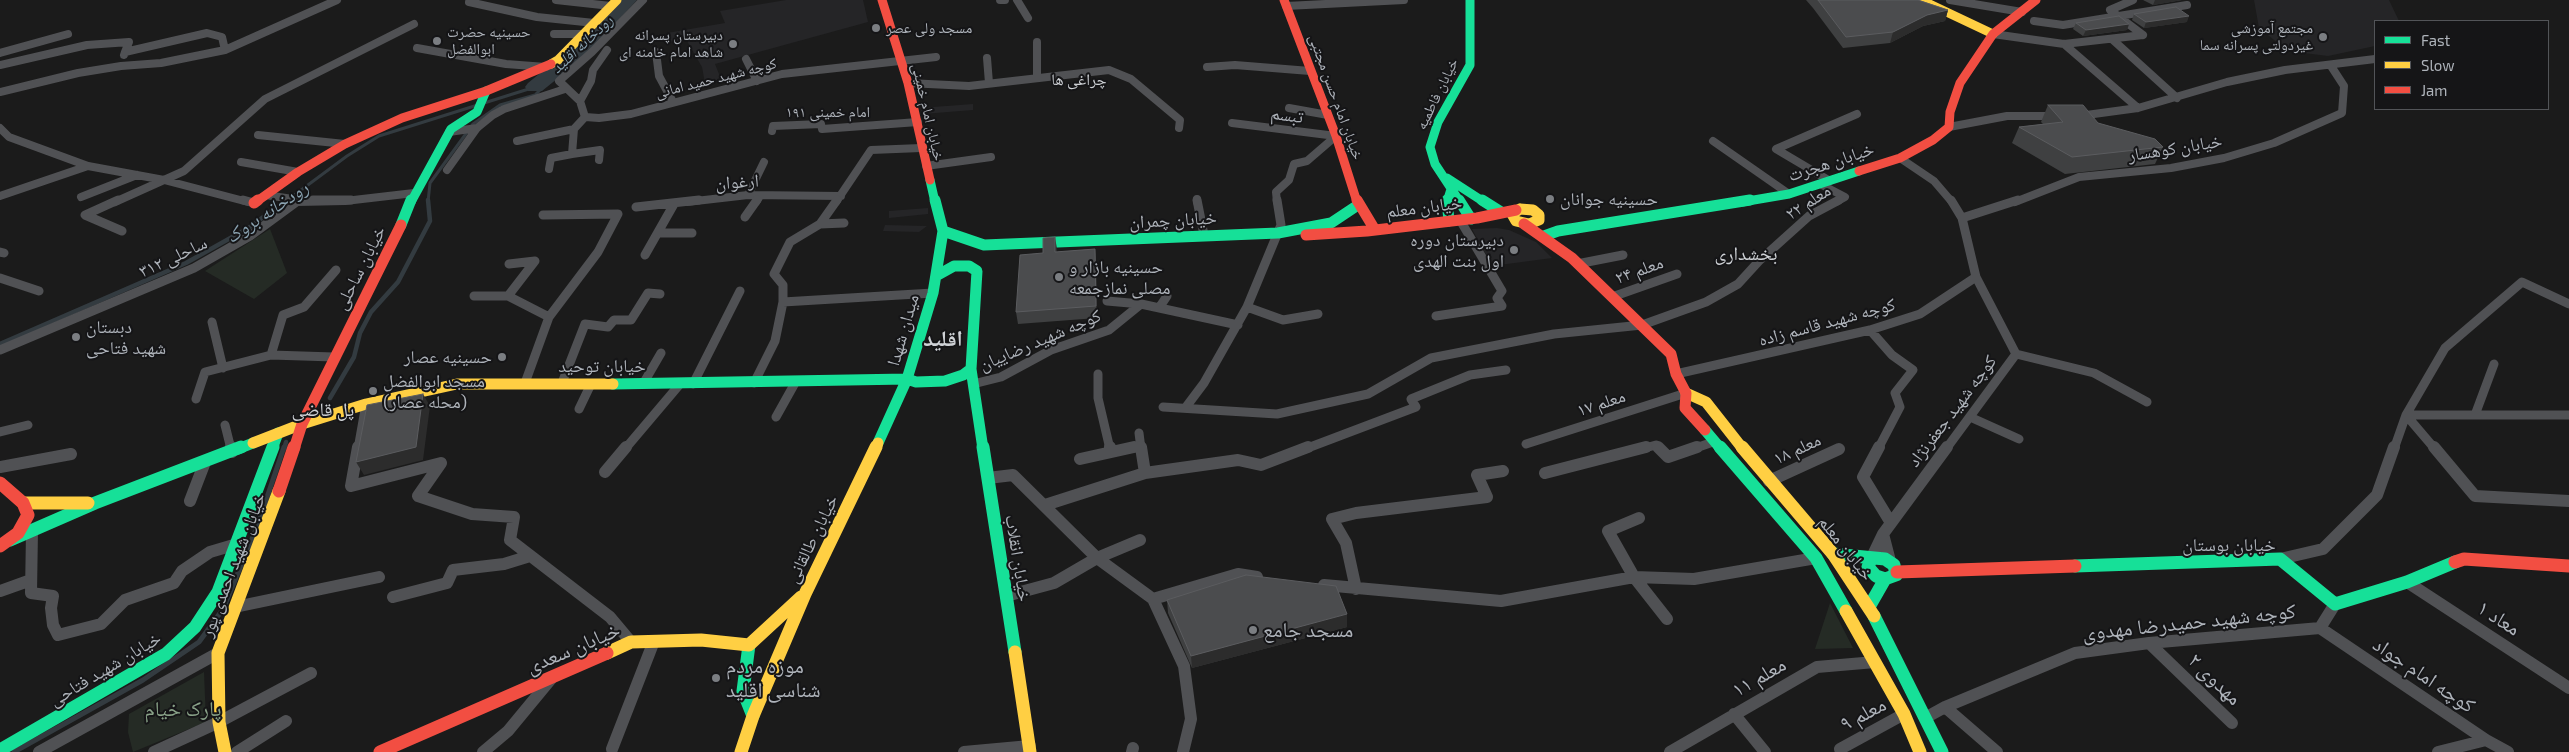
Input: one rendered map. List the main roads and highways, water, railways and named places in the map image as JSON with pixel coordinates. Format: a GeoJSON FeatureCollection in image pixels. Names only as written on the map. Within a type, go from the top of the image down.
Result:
{"type":"FeatureCollection","features":[{"type":"Feature","properties":{"kind":"main road","name":"خیابان فاطمیه"},"geometry":{"type":"LineString","coordinates":[[1464,219],[1451,189],[1435,164],[1430,148],[1438,122],[1470,66],[1470,0]]}},
{"type":"Feature","properties":{"kind":"main road"},"geometry":{"type":"LineString","coordinates":[[1921,0],[1993,34],[2036,0]]}},
{"type":"Feature","properties":{"kind":"main road","name":"خیابان امام خمینی"},"geometry":{"type":"LineString","coordinates":[[886,1],[918,122],[926,166],[943,231]]}},
{"type":"Feature","properties":{"kind":"main road","name":"خیابان ساحلی"},"geometry":{"type":"LineString","coordinates":[[302,424],[407,213],[448,118],[484,96],[561,60],[583,34],[614,3]]}},
{"type":"Feature","properties":{"kind":"main road","name":"خیابان امام حسن مجتبی"},"geometry":{"type":"LineString","coordinates":[[1285,3],[1336,136],[1358,205],[1375,230]]}},
{"type":"Feature","properties":{"kind":"main road","name":"خیابان هجرت"},"geometry":{"type":"LineString","coordinates":[[1544,236],[1558,231],[1789,194],[1900,158],[1933,140],[1949,127],[1950,112],[1960,83],[1993,34]]}},
{"type":"Feature","properties":{"kind":"main road","name":"خیابان ساحلی"},"geometry":{"type":"LineString","coordinates":[[254,203],[298,172],[345,144],[402,118],[448,118],[476,112],[484,96]]}},
{"type":"Feature","properties":{"kind":"main road"},"geometry":{"type":"LineString","coordinates":[[1444,176],[1501,212]]}},
{"type":"Feature","properties":{"kind":"main road"},"geometry":{"type":"LineString","coordinates":[[1451,189],[1447,198],[1450,212],[1464,219]]}},
{"type":"Feature","properties":{"kind":"main road","name":"خیابان چمران"},"geometry":{"type":"LineString","coordinates":[[984,245],[1278,233],[1332,223],[1358,205]]}},
{"type":"Feature","properties":{"kind":"main road"},"geometry":{"type":"LineString","coordinates":[[1516,210],[1534,210],[1540,217],[1537,222],[1522,223],[1512,216],[1516,210]]}},
{"type":"Feature","properties":{"kind":"main road","name":"خیابان معلم"},"geometry":{"type":"LineString","coordinates":[[1278,233],[1314,236],[1464,219],[1516,210]]}},
{"type":"Feature","properties":{"kind":"main road","name":"خیابان معلم"},"geometry":{"type":"LineString","coordinates":[[1540,217],[1558,231],[1575,261]]}},
{"type":"Feature","properties":{"kind":"main road","name":"خیابان معلم"},"geometry":{"type":"LineString","coordinates":[[1464,219],[1522,223],[1544,236],[1575,261],[1671,354],[1676,374],[1686,393],[1685,408],[1816,558],[1904,714],[1920,752]]}},
{"type":"Feature","properties":{"kind":"main road"},"geometry":{"type":"LineString","coordinates":[[943,231],[984,245],[977,271],[970,370]]}},
{"type":"Feature","properties":{"kind":"main road","name":"میدان شهدا"},"geometry":{"type":"LineString","coordinates":[[943,231],[933,293],[907,379],[925,383],[944,381],[963,375],[970,370]]}},
{"type":"Feature","properties":{"kind":"main road","name":"میدان شهدا"},"geometry":{"type":"LineString","coordinates":[[936,276],[954,266],[969,266],[977,271]]}},
{"type":"Feature","properties":{"kind":"main road","name":"خیابان انقلاب"},"geometry":{"type":"LineString","coordinates":[[970,370],[1030,749]]}},
{"type":"Feature","properties":{"kind":"main road","name":"خیابان توحید"},"geometry":{"type":"LineString","coordinates":[[5,543],[95,503],[302,424],[366,404],[457,384],[795,383],[907,379]]}},
{"type":"Feature","properties":{"kind":"main road","name":"خیابان طالقانی"},"geometry":{"type":"LineString","coordinates":[[741,752],[753,716],[805,594],[840,525],[907,379]]}},
{"type":"Feature","properties":{"kind":"main road","name":"خیابان معلم"},"geometry":{"type":"LineString","coordinates":[[1686,393],[1706,402],[1769,481],[1834,554],[1869,607],[1942,752]]}},
{"type":"Feature","properties":{"kind":"main road","name":"خیابان شهید احمدی پور"},"geometry":{"type":"LineString","coordinates":[[225,752],[219,722],[218,653],[302,424]]}},
{"type":"Feature","properties":{"kind":"main road","name":"خیابان شهید فتاحی"},"geometry":{"type":"LineString","coordinates":[[0,750],[174,648],[195,627],[213,602],[238,544],[278,433]]}},
{"type":"Feature","properties":{"kind":"main road"},"geometry":{"type":"LineString","coordinates":[[0,483],[23,502],[28,515],[27,520],[5,543]]}},
{"type":"Feature","properties":{"kind":"main road"},"geometry":{"type":"LineString","coordinates":[[23,502],[95,503]]}},
{"type":"Feature","properties":{"kind":"main road"},"geometry":{"type":"LineString","coordinates":[[238,544],[260,540]]}},
{"type":"Feature","properties":{"kind":"main road"},"geometry":{"type":"LineString","coordinates":[[1834,554],[1872,559],[1880,558],[1890,561],[1897,572],[1893,577],[1885,579],[1876,576],[1869,571],[1867,564],[1872,559]]}},
{"type":"Feature","properties":{"kind":"main road","name":"خیابان بوستان"},"geometry":{"type":"LineString","coordinates":[[1897,572],[2280,559],[2335,604],[2407,582],[2464,559],[2569,566]]}},
{"type":"Feature","properties":{"kind":"main road"},"geometry":{"type":"LineString","coordinates":[[1869,607],[1885,579]]}},
{"type":"Feature","properties":{"kind":"main road"},"geometry":{"type":"LineString","coordinates":[[753,716],[743,691],[749,645],[805,594]]}},
{"type":"Feature","properties":{"kind":"main road","name":"خیابان سعدی"},"geometry":{"type":"LineString","coordinates":[[380,752],[631,642],[701,640],[749,645]]}},
{"type":"Feature","properties":{"kind":"waterway","name":"رودخانه اقلید"},"geometry":{"type":"LineString","coordinates":[[535,87],[577,53],[628,0]]}},
{"type":"Feature","properties":{"kind":"waterway","name":"رودخانه بروک"},"geometry":{"type":"LineString","coordinates":[[285,202],[347,156],[379,136],[535,87],[540,90],[535,95],[500,105],[473,124],[430,183],[428,201]]}},
{"type":"Feature","properties":{"kind":"waterway","name":"رودخانه بروک"},"geometry":{"type":"LineString","coordinates":[[0,344],[186,263],[250,227],[286,200]]}},
{"type":"Feature","properties":{"kind":"waterway"},"geometry":{"type":"LineString","coordinates":[[330,398],[354,357],[360,333],[371,312],[398,282],[430,221],[428,201]]}},
{"type":"Feature","properties":{"kind":"waterway"},"geometry":{"type":"LineString","coordinates":[[284,449],[286,442]]}},
{"type":"Feature","properties":{"kind":"waterway"},"geometry":{"type":"LineString","coordinates":[[14,752],[143,680],[199,642],[223,609],[257,527],[284,447]]}},
{"type":"Feature","properties":{"kind":"place","name":"مسجد ولی عصر"},"geometry":{"type":"Point","coordinates":[876,28]}},
{"type":"Feature","properties":{"kind":"place","name":"مجتمع آموزشی غیردولتی پسرانه سما"},"geometry":{"type":"Point","coordinates":[2323,37]}},
{"type":"Feature","properties":{"kind":"place","name":"حسینیه حضرت ابوالفضل"},"geometry":{"type":"Point","coordinates":[437,41]}},
{"type":"Feature","properties":{"kind":"place","name":"دبیرستان پسرانه شاهد امام خامنه ای"},"geometry":{"type":"Point","coordinates":[733,44]}},
{"type":"Feature","properties":{"kind":"place","name":"حسینیه جوانان"},"geometry":{"type":"Point","coordinates":[1550,199]}},
{"type":"Feature","properties":{"kind":"place","name":"دبیرستان دوره اول بنت الهدی"},"geometry":{"type":"Point","coordinates":[1514,250]}},
{"type":"Feature","properties":{"kind":"place","name":"حسینیه بازار و مصلی نمازجمعه"},"geometry":{"type":"Point","coordinates":[1059,277]}},
{"type":"Feature","properties":{"kind":"place","name":"دبستان شهید فتاحی"},"geometry":{"type":"Point","coordinates":[76,337]}},
{"type":"Feature","properties":{"kind":"place","name":"حسینیه عصار"},"geometry":{"type":"Point","coordinates":[502,357]}},
{"type":"Feature","properties":{"kind":"place","name":"مسجد ابوالفضل (محله عصار)"},"geometry":{"type":"Point","coordinates":[373,391]}},
{"type":"Feature","properties":{"kind":"place","name":"مسجد جامع"},"geometry":{"type":"Point","coordinates":[1253,630]}},
{"type":"Feature","properties":{"kind":"place","name":"موزه مردم شناسی اقلید"},"geometry":{"type":"Point","coordinates":[716,678]}},
{"type":"Feature","properties":{"kind":"district","name":"چراغی ها"},"geometry":{"type":"Point","coordinates":[1079,80]}},
{"type":"Feature","properties":{"kind":"district","name":"بخشداری"},"geometry":{"type":"Point","coordinates":[1746,254]}},
{"type":"Feature","properties":{"kind":"district","name":"اقلید"},"geometry":{"type":"Point","coordinates":[943,339]}},
{"type":"Feature","properties":{"kind":"district","name":"پل قاضی"},"geometry":{"type":"Point","coordinates":[323,410]}},
{"type":"Feature","properties":{"kind":"park label","name":"پارک خيام"},"geometry":{"type":"Point","coordinates":[183,709]}}]}
